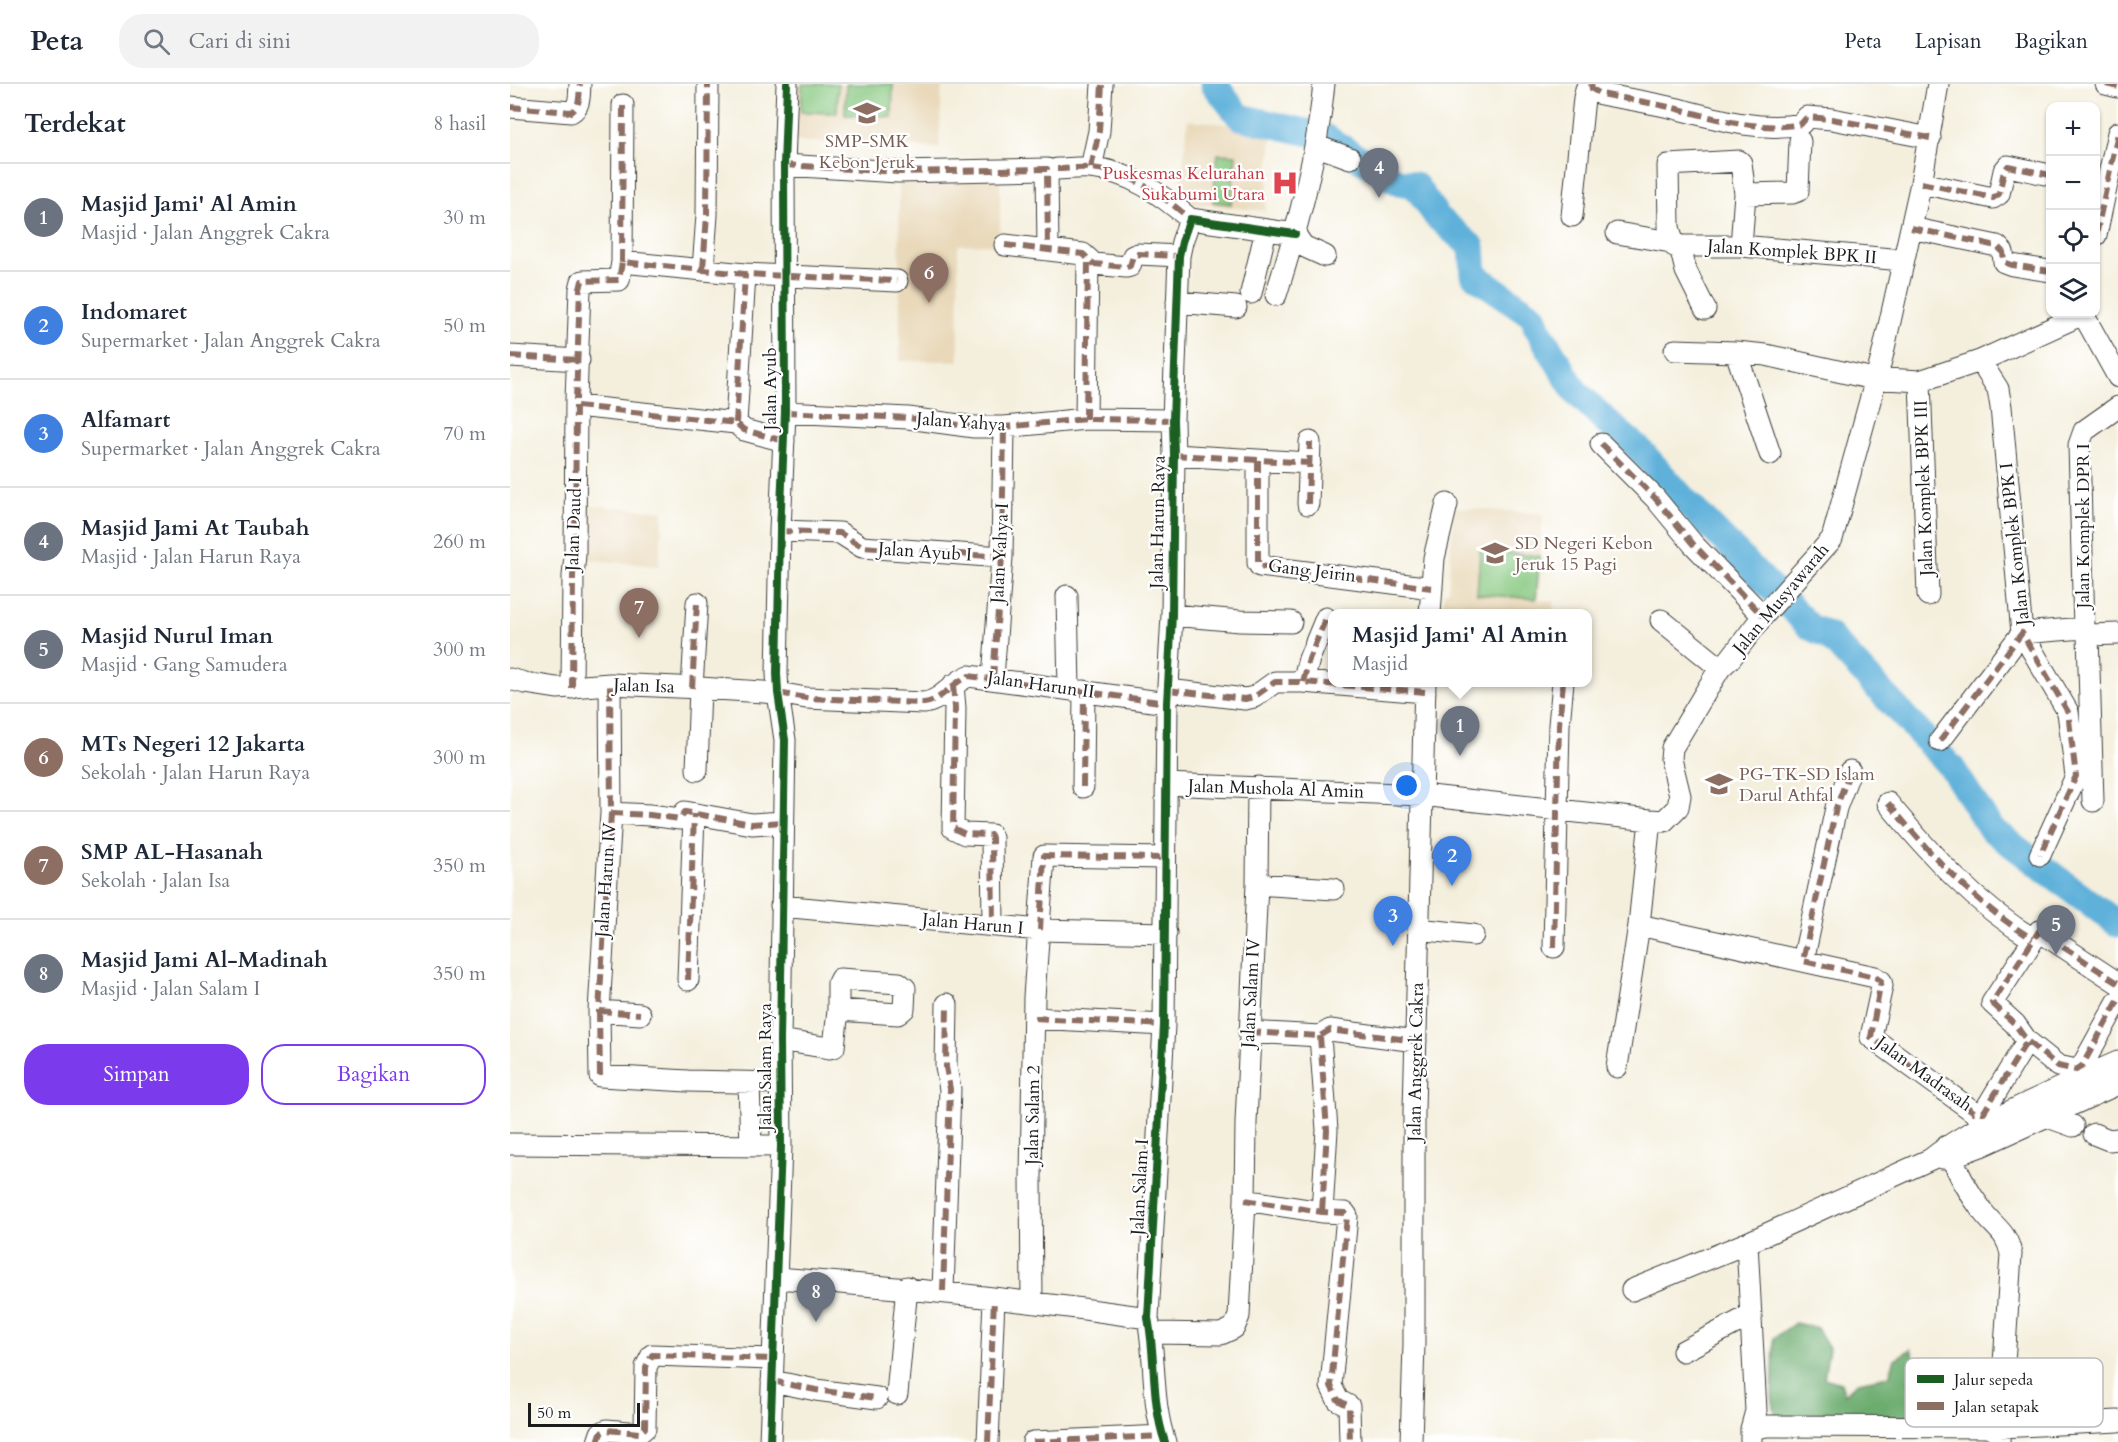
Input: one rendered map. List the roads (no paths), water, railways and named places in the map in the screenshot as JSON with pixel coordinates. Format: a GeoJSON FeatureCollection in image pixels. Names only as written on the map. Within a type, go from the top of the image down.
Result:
{"type":"FeatureCollection","features":[{"type":"Feature","properties":{"kind":"street"},"geometry":{"type":"LineString","coordinates":[[510,106],[571,112],[576,109],[579,102],[580,84]]}},
{"type":"Feature","properties":{"kind":"street"},"geometry":{"type":"LineString","coordinates":[[703,269],[707,215],[708,84]]}},
{"type":"Feature","properties":{"kind":"street","name":"Jalan Ayub"},"geometry":{"type":"LineString","coordinates":[[778,693],[780,531],[785,412],[784,165],[787,84]]}},
{"type":"Feature","properties":{"kind":"street"},"geometry":{"type":"LineString","coordinates":[[1091,168],[1099,131],[1102,84]]}},
{"type":"Feature","properties":{"kind":"street"},"geometry":{"type":"LineString","coordinates":[[1276,295],[1295,234],[1318,136],[1324,84]]}},
{"type":"Feature","properties":{"kind":"street"},"geometry":{"type":"LineString","coordinates":[[1572,216],[1584,98],[1586,89],[1591,84],[1592,89],[1601,94],[1742,123],[1798,125],[1807,117],[1832,119],[1930,138]]}},
{"type":"Feature","properties":{"kind":"street","name":"Jalan Musyawarah"},"geometry":{"type":"LineString","coordinates":[[1421,795],[1664,821],[1678,807],[1680,796],[1671,759],[1672,748],[1720,668],[1832,538],[1876,378],[1921,183],[1938,84]]}},
{"type":"Feature","properties":{"kind":"street"},"geometry":{"type":"LineString","coordinates":[[2106,84],[2118,87]]}},
{"type":"Feature","properties":{"kind":"street"},"geometry":{"type":"LineString","coordinates":[[623,105],[622,262],[745,274],[897,281]]}},
{"type":"Feature","properties":{"kind":"street"},"geometry":{"type":"LineString","coordinates":[[2100,216],[2118,133]]}},
{"type":"Feature","properties":{"kind":"street"},"geometry":{"type":"LineString","coordinates":[[1318,136],[1350,158]]}},
{"type":"Feature","properties":{"kind":"street"},"geometry":{"type":"LineString","coordinates":[[1744,194],[1798,191],[1800,141]]}},
{"type":"Feature","properties":{"kind":"street"},"geometry":{"type":"LineString","coordinates":[[1705,309],[1686,271],[1676,244],[1668,210],[1668,165],[1738,161],[1742,166],[1744,194],[1741,246]]}},
{"type":"Feature","properties":{"kind":"street"},"geometry":{"type":"LineString","coordinates":[[784,165],[898,172],[1091,168],[1137,181],[1168,200],[1190,219],[1295,234],[1303,246],[1325,256]]}},
{"type":"Feature","properties":{"kind":"street"},"geometry":{"type":"LineString","coordinates":[[1921,183],[1993,198],[1999,194],[2004,171],[2008,166],[2046,175]]}},
{"type":"Feature","properties":{"kind":"street"},"geometry":{"type":"LineString","coordinates":[[1048,250],[1052,169]]}},
{"type":"Feature","properties":{"kind":"street","name":"Jalan Harun Raya"},"geometry":{"type":"LineString","coordinates":[[1166,933],[1166,784],[1172,615],[1173,420],[1179,256],[1190,219]]}},
{"type":"Feature","properties":{"kind":"street"},"geometry":{"type":"LineString","coordinates":[[1911,228],[1997,246],[2003,252],[2004,262],[2046,271]]}},
{"type":"Feature","properties":{"kind":"street"},"geometry":{"type":"LineString","coordinates":[[1177,302],[1243,300],[1266,230]]}},
{"type":"Feature","properties":{"kind":"street","name":"Jalan Komplek BPK II"},"geometry":{"type":"LineString","coordinates":[[1617,233],[1676,244],[1741,246],[1903,260]]}},
{"type":"Feature","properties":{"kind":"street"},"geometry":{"type":"LineString","coordinates":[[1005,245],[1083,254],[1094,264],[1126,267],[1130,266],[1134,256],[1138,254],[1179,256]]}},
{"type":"Feature","properties":{"kind":"street"},"geometry":{"type":"LineString","coordinates":[[1086,419],[1088,259]]}},
{"type":"Feature","properties":{"kind":"street","name":"Jalan Daud I"},"geometry":{"type":"LineString","coordinates":[[572,688],[581,283],[584,280],[619,280],[622,262]]}},
{"type":"Feature","properties":{"kind":"street"},"geometry":{"type":"LineString","coordinates":[[736,423],[745,274]]}},
{"type":"Feature","properties":{"kind":"street"},"geometry":{"type":"LineString","coordinates":[[1676,350],[1766,355],[1876,378],[1920,381],[1980,361],[2074,318]]}},
{"type":"Feature","properties":{"kind":"street"},"geometry":{"type":"LineString","coordinates":[[2085,318],[2118,377]]}},
{"type":"Feature","properties":{"kind":"street"},"geometry":{"type":"LineString","coordinates":[[1736,352],[1770,454]]}},
{"type":"Feature","properties":{"kind":"street"},"geometry":{"type":"LineString","coordinates":[[510,356],[579,360]]}},
{"type":"Feature","properties":{"kind":"street","name":"Jalan Komplek BPK I"},"geometry":{"type":"LineString","coordinates":[[1980,361],[1998,390],[2001,406],[2022,633],[2118,634]]}},
{"type":"Feature","properties":{"kind":"street","name":"Jalan Komplek BPK III"},"geometry":{"type":"LineString","coordinates":[[1920,381],[1928,595]]}},
{"type":"Feature","properties":{"kind":"street"},"geometry":{"type":"LineString","coordinates":[[577,406],[736,423],[744,430],[784,441]]}},
{"type":"Feature","properties":{"kind":"street","name":"Jalan Komplek DPR I"},"geometry":{"type":"LineString","coordinates":[[2093,801],[2079,445],[2084,431],[2118,407]]}},
{"type":"Feature","properties":{"kind":"street","name":"Jalan Yahya"},"geometry":{"type":"LineString","coordinates":[[785,412],[908,418],[974,427],[1004,427],[1086,419],[1173,420]]}},
{"type":"Feature","properties":{"kind":"street","name":"Jalan Yahya I"},"geometry":{"type":"LineString","coordinates":[[993,678],[1002,557],[1004,427]]}},
{"type":"Feature","properties":{"kind":"street"},"geometry":{"type":"LineString","coordinates":[[1308,504],[1310,442]]}},
{"type":"Feature","properties":{"kind":"street"},"geometry":{"type":"LineString","coordinates":[[1601,444],[1656,498],[1694,544],[1764,615]]}},
{"type":"Feature","properties":{"kind":"street"},"geometry":{"type":"LineString","coordinates":[[1174,455],[1310,463]]}},
{"type":"Feature","properties":{"kind":"street","name":"Gang Jeirin"},"geometry":{"type":"LineString","coordinates":[[1258,460],[1258,563],[1260,566],[1432,588]]}},
{"type":"Feature","properties":{"kind":"street"},"geometry":{"type":"LineString","coordinates":[[1430,609],[1434,558],[1447,504]]}},
{"type":"Feature","properties":{"kind":"street","name":"Jalan Ayub I"},"geometry":{"type":"LineString","coordinates":[[780,531],[840,533],[862,547],[1002,557]]}},
{"type":"Feature","properties":{"kind":"street"},"geometry":{"type":"LineString","coordinates":[[1067,596],[1083,787]]}},
{"type":"Feature","properties":{"kind":"street"},"geometry":{"type":"LineString","coordinates":[[697,603],[697,770]]}},
{"type":"Feature","properties":{"kind":"street"},"geometry":{"type":"LineString","coordinates":[[1172,615],[1240,621],[1291,621]]}},
{"type":"Feature","properties":{"kind":"street"},"geometry":{"type":"LineString","coordinates":[[1304,682],[1309,659],[1326,618]]}},
{"type":"Feature","properties":{"kind":"street"},"geometry":{"type":"LineString","coordinates":[[1661,620],[1720,668]]}},
{"type":"Feature","properties":{"kind":"street"},"geometry":{"type":"LineString","coordinates":[[1940,741],[2022,633],[2068,712],[2076,776],[2040,855]]}},
{"type":"Feature","properties":{"kind":"street","name":"Jalan Harun II"},"geometry":{"type":"LineString","coordinates":[[778,693],[806,698],[924,703],[936,699],[961,679],[969,676],[1076,690],[1168,697],[1245,699],[1254,697],[1275,682],[1328,683]]}},
{"type":"Feature","properties":{"kind":"street","name":"Jalan Isa"},"geometry":{"type":"LineString","coordinates":[[510,679],[536,685],[572,688],[610,684],[778,693]]}},
{"type":"Feature","properties":{"kind":"street","name":"Jalan Harun IV"},"geometry":{"type":"LineString","coordinates":[[610,684],[611,813],[599,1011],[600,1076],[750,1083]]}},
{"type":"Feature","properties":{"kind":"street"},"geometry":{"type":"LineString","coordinates":[[953,685],[955,708],[953,828],[965,834],[991,835],[993,925]]}},
{"type":"Feature","properties":{"kind":"street","name":"Jalan Anggrek Cakra"},"geometry":{"type":"LineString","coordinates":[[1411,1442],[1418,929],[1425,687]]}},
{"type":"Feature","properties":{"kind":"street"},"geometry":{"type":"LineString","coordinates":[[1554,947],[1559,725],[1563,687]]}},
{"type":"Feature","properties":{"kind":"street","name":"Jalan Salam Raya"},"geometry":{"type":"LineString","coordinates":[[770,1442],[781,1146],[781,906],[785,740],[778,693]]}},
{"type":"Feature","properties":{"kind":"street"},"geometry":{"type":"LineString","coordinates":[[1803,961],[1836,808],[1850,771]]}},
{"type":"Feature","properties":{"kind":"street","name":"Jalan Mushola Al Amin"},"geometry":{"type":"LineString","coordinates":[[1166,784],[1421,795]]}},
{"type":"Feature","properties":{"kind":"street","name":"Jalan Salam IV"},"geometry":{"type":"LineString","coordinates":[[1150,1326],[1221,1334],[1234,1328],[1239,1316],[1245,1200],[1249,1032],[1257,884],[1258,787]]}},
{"type":"Feature","properties":{"kind":"street"},"geometry":{"type":"LineString","coordinates":[[1888,803],[1927,850],[1978,898],[2033,939]]}},
{"type":"Feature","properties":{"kind":"street"},"geometry":{"type":"LineString","coordinates":[[611,813],[680,819],[685,812],[752,824],[783,822]]}},
{"type":"Feature","properties":{"kind":"street"},"geometry":{"type":"LineString","coordinates":[[688,980],[694,814]]}},
{"type":"Feature","properties":{"kind":"street"},"geometry":{"type":"LineString","coordinates":[[1617,1067],[1639,925],[1650,820]]}},
{"type":"Feature","properties":{"kind":"street","name":"Jalan Salam 2"},"geometry":{"type":"LineString","coordinates":[[1032,1301],[1031,1177],[1034,997],[1044,856],[1165,858]]}},
{"type":"Feature","properties":{"kind":"street"},"geometry":{"type":"LineString","coordinates":[[1257,884],[1334,889]]}},
{"type":"Feature","properties":{"kind":"street","name":"Jalan Harun I"},"geometry":{"type":"LineString","coordinates":[[781,906],[1040,930],[1166,933]]}},
{"type":"Feature","properties":{"kind":"street","name":"Jalan Madrasah"},"geometry":{"type":"LineString","coordinates":[[1639,925],[1875,977],[1881,981],[1871,1037],[1974,1112],[1984,1112],[2027,1041]]}},
{"type":"Feature","properties":{"kind":"street"},"geometry":{"type":"LineString","coordinates":[[1418,929],[1473,935]]}},
{"type":"Feature","properties":{"kind":"street"},"geometry":{"type":"LineString","coordinates":[[2118,983],[2042,932],[2037,932],[1992,1004],[2015,1024],[2027,1041],[2058,1066],[2076,1070],[2082,1066],[2118,1001]]}},
{"type":"Feature","properties":{"kind":"street","name":"Jalan Salam I"},"geometry":{"type":"LineString","coordinates":[[1164,1439],[1155,1390],[1150,1326],[1166,933]]}},
{"type":"Feature","properties":{"kind":"street"},"geometry":{"type":"LineString","coordinates":[[943,1292],[950,1089],[946,1067],[947,1004]]}},
{"type":"Feature","properties":{"kind":"street"},"geometry":{"type":"LineString","coordinates":[[780,1040],[834,1047],[838,1010]]}},
{"type":"Feature","properties":{"kind":"street"},"geometry":{"type":"LineString","coordinates":[[599,1011],[640,1014]]}},
{"type":"Feature","properties":{"kind":"street"},"geometry":{"type":"LineString","coordinates":[[1035,1018],[1164,1025]]}},
{"type":"Feature","properties":{"kind":"street"},"geometry":{"type":"LineString","coordinates":[[1249,1032],[1320,1036],[1330,1030],[1416,1041]]}},
{"type":"Feature","properties":{"kind":"street"},"geometry":{"type":"LineString","coordinates":[[1320,1036],[1327,1130],[1322,1212]]}},
{"type":"Feature","properties":{"kind":"street"},"geometry":{"type":"LineString","coordinates":[[1632,1290],[1747,1243],[1943,1154],[2045,1094],[2118,1062]]}},
{"type":"Feature","properties":{"kind":"street"},"geometry":{"type":"LineString","coordinates":[[751,1146],[750,1083],[780,1083]]}},
{"type":"Feature","properties":{"kind":"street"},"geometry":{"type":"LineString","coordinates":[[1943,1154],[1981,1146],[2118,1084]]}},
{"type":"Feature","properties":{"kind":"street"},"geometry":{"type":"LineString","coordinates":[[2045,1094],[2048,1117]]}},
{"type":"Feature","properties":{"kind":"street"},"geometry":{"type":"LineString","coordinates":[[2048,1117],[2073,1126]]}},
{"type":"Feature","properties":{"kind":"street"},"geometry":{"type":"LineString","coordinates":[[2094,1134],[2109,1140],[2118,1139]]}},
{"type":"Feature","properties":{"kind":"street"},"geometry":{"type":"LineString","coordinates":[[510,1144],[781,1146]]}},
{"type":"Feature","properties":{"kind":"street"},"geometry":{"type":"LineString","coordinates":[[1943,1154],[1984,1213],[2003,1232],[2009,1246],[2011,1254],[2004,1358]]}},
{"type":"Feature","properties":{"kind":"street"},"geometry":{"type":"LineString","coordinates":[[1245,1200],[1322,1212],[1345,1213],[1348,1220],[1332,1386],[1333,1393],[1338,1400],[1349,1406],[1350,1442]]}},
{"type":"Feature","properties":{"kind":"street"},"geometry":{"type":"LineString","coordinates":[[1747,1243],[1758,1430],[1999,1435],[2067,1427]]}},
{"type":"Feature","properties":{"kind":"street"},"geometry":{"type":"LineString","coordinates":[[777,1278],[907,1287],[994,1299],[1032,1301],[1150,1326]]}},
{"type":"Feature","properties":{"kind":"street"},"geometry":{"type":"LineString","coordinates":[[772,1381],[816,1390],[887,1396],[907,1287]]}},
{"type":"Feature","properties":{"kind":"street"},"geometry":{"type":"LineString","coordinates":[[988,1442],[994,1299]]}},
{"type":"Feature","properties":{"kind":"street"},"geometry":{"type":"LineString","coordinates":[[1683,1351],[1751,1315]]}},
{"type":"Feature","properties":{"kind":"street"},"geometry":{"type":"LineString","coordinates":[[598,1442],[601,1432],[607,1430],[639,1433],[645,1428],[646,1367],[652,1355],[773,1359]]}},
{"type":"Feature","properties":{"kind":"street"},"geometry":{"type":"LineString","coordinates":[[2103,1423],[2118,1421]]}},
{"type":"Feature","properties":{"kind":"street"},"geometry":{"type":"LineString","coordinates":[[1033,1442],[1164,1439]]}},
{"type":"Feature","properties":{"kind":"waterway"},"geometry":{"type":"LineString","coordinates":[[1214,84],[1240,117],[1323,136],[1398,182],[1415,185],[1437,217],[1472,247],[1474,275],[1533,316],[1536,326],[1575,391],[1638,448],[1690,506],[1810,627],[1829,636],[1952,768],[1991,829],[2118,924]]}},
{"type":"Feature","properties":{"kind":"place","name":"SMP-SMK Kebon Jeruk"},"geometry":{"type":"Point","coordinates":[867,113]}},
{"type":"Feature","properties":{"kind":"place","name":"Puskesmas Kelurahan Sukabumi Utara"},"geometry":{"type":"Point","coordinates":[1285,183]}},
{"type":"Feature","properties":{"kind":"place","name":"Masjid Jami At Taubah"},"geometry":{"type":"Point","coordinates":[1379,198]}},
{"type":"Feature","properties":{"kind":"place","name":"MTs Negeri 12 Jakarta"},"geometry":{"type":"Point","coordinates":[929,303]}},
{"type":"Feature","properties":{"kind":"place","name":"SD Negeri Kebon Jeruk 15 Pagi"},"geometry":{"type":"Point","coordinates":[1495,553]}},
{"type":"Feature","properties":{"kind":"place","name":"SMP AL-Hasanah"},"geometry":{"type":"Point","coordinates":[639,638]}},
{"type":"Feature","properties":{"kind":"place","name":"Masjid Jami' Al Amin"},"geometry":{"type":"Point","coordinates":[1460,756]}},
{"type":"Feature","properties":{"kind":"place","name":"PG-TK-SD Islam Darul Athfal"},"geometry":{"type":"Point","coordinates":[1719,784]}},
{"type":"Feature","properties":{"kind":"place","name":"Indomaret"},"geometry":{"type":"Point","coordinates":[1452,886]}},
{"type":"Feature","properties":{"kind":"place","name":"Alfamart"},"geometry":{"type":"Point","coordinates":[1393,946]}},
{"type":"Feature","properties":{"kind":"place","name":"Masjid Nurul Iman"},"geometry":{"type":"Point","coordinates":[2056,955]}},
{"type":"Feature","properties":{"kind":"place","name":"Masjid Jami Al-Madinah"},"geometry":{"type":"Point","coordinates":[816,1322]}}]}
